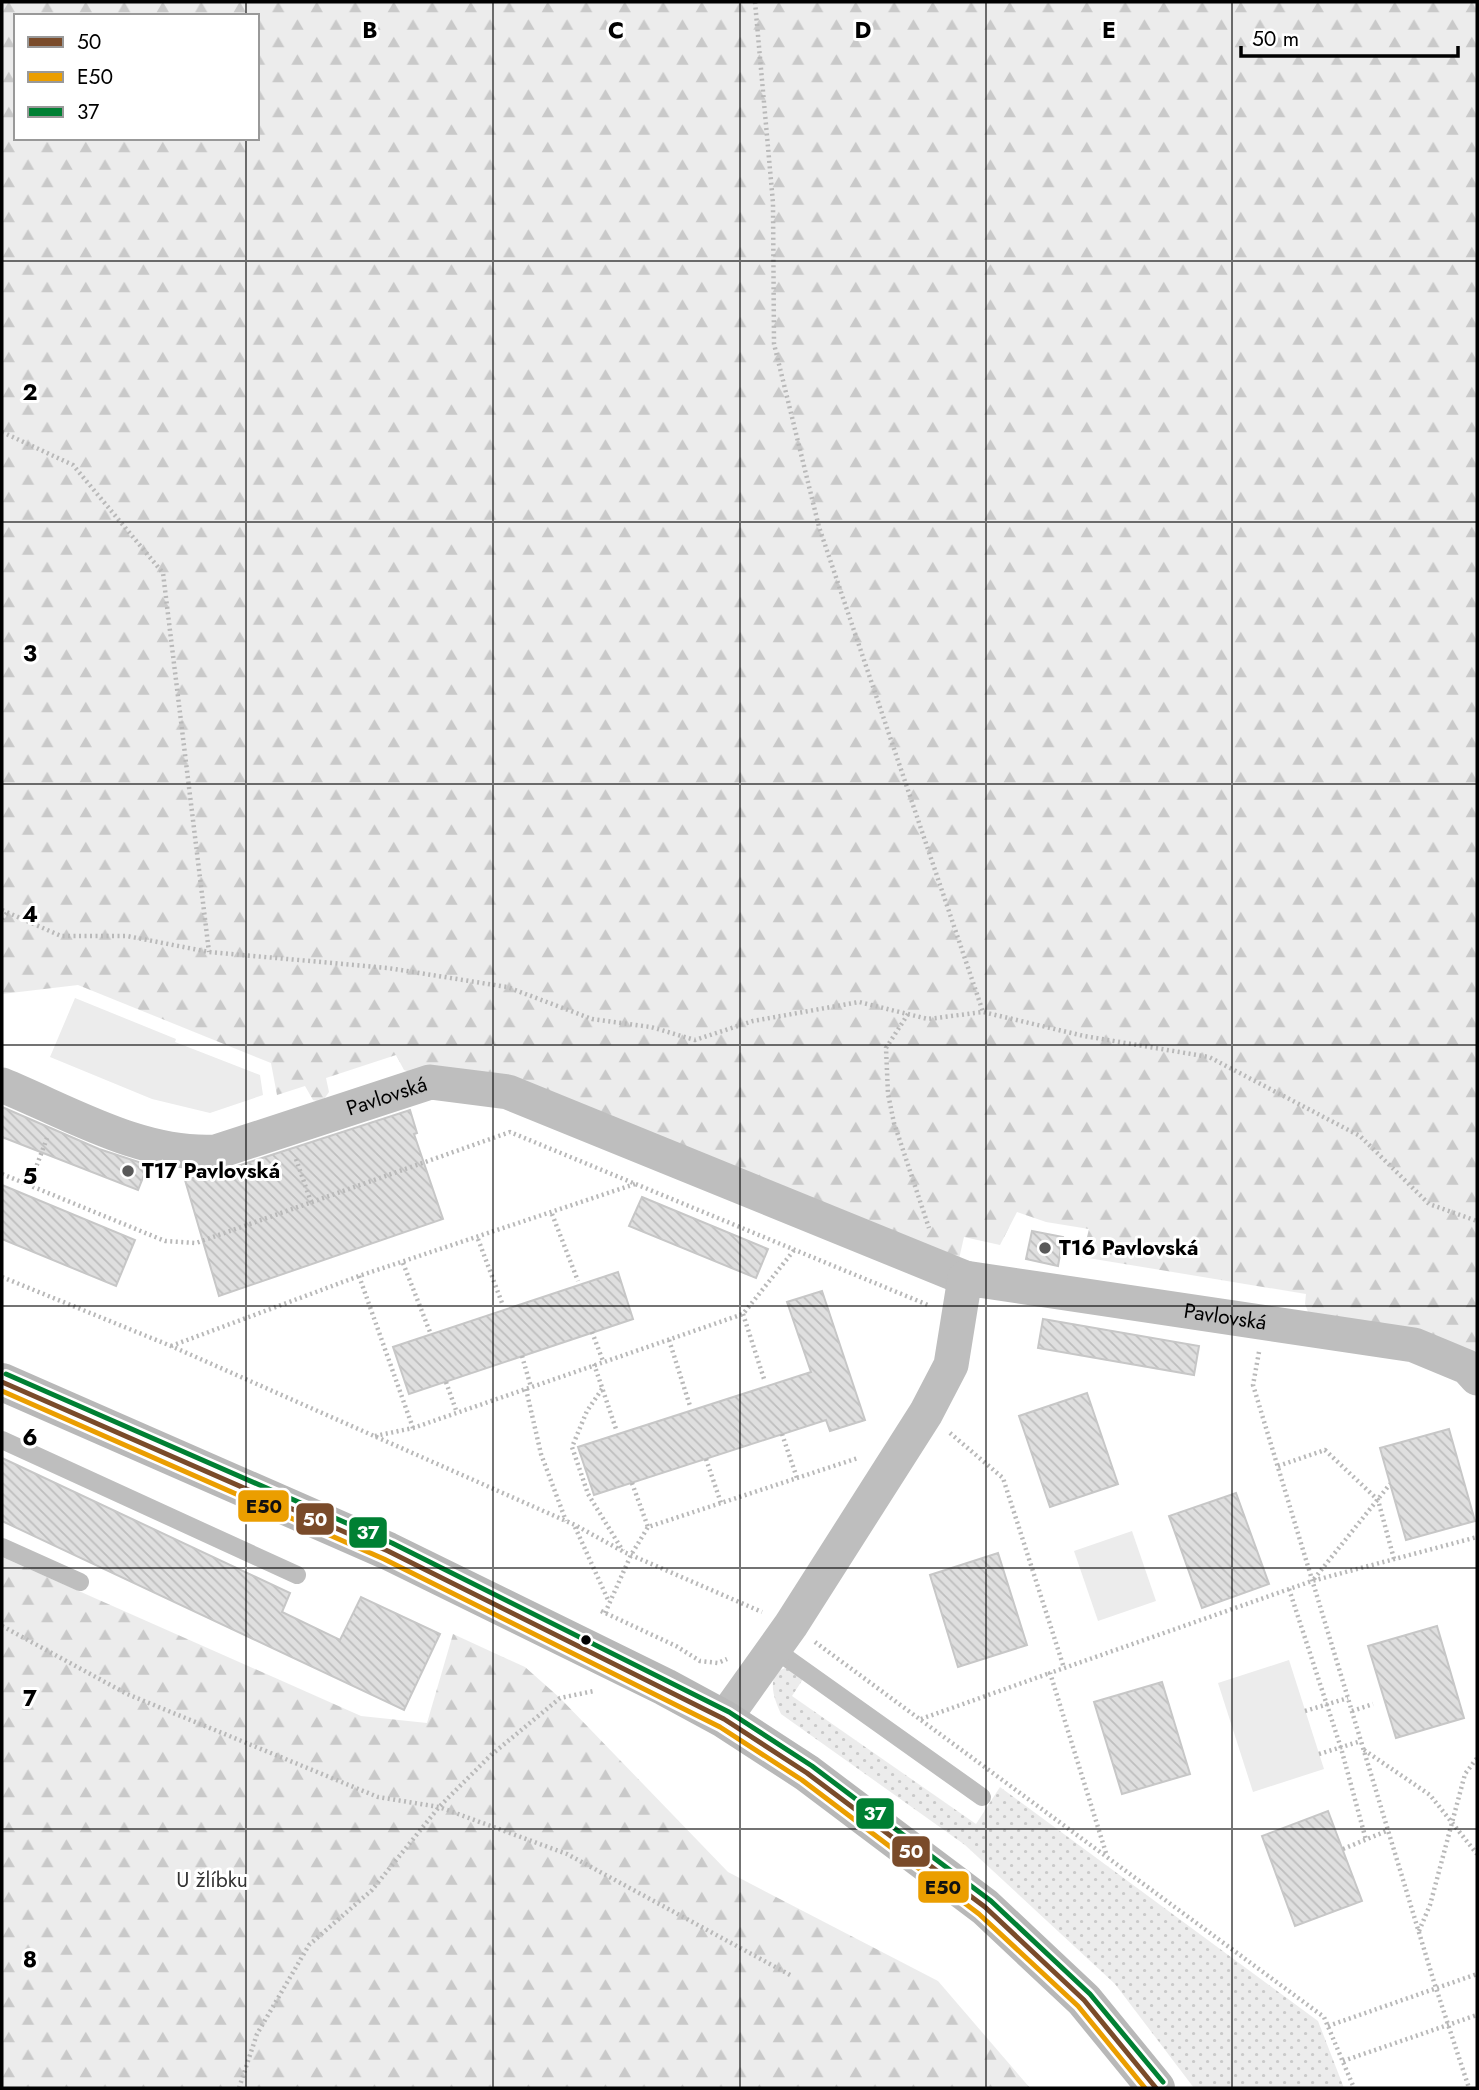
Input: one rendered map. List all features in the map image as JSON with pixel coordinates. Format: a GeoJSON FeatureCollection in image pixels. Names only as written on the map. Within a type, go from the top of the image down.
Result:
{"type":"FeatureCollection","features":[{"type":"Feature","properties":{"kind":"street","name":"Pavlovská"},"geometry":{"type":"LineString","coordinates":[[2,1085],[132,1140],[195,1153],[216,1152],[430,1082],[508,1092],[951,1272],[1413,1345],[1467,1367],[1477,1378]]}},
{"type":"Feature","properties":{"kind":"street"},"geometry":{"type":"LineString","coordinates":[[724,1719],[783,1637],[926,1413],[951,1365],[960,1318],[951,1272]]}},
{"type":"Feature","properties":{"kind":"street"},"geometry":{"type":"LineString","coordinates":[[2,1382],[388,1550],[629,1668],[724,1719],[807,1773],[985,1907],[1084,2000],[1156,2088]]}},
{"type":"Feature","properties":{"kind":"lane"},"geometry":{"type":"LineString","coordinates":[[2,1440],[297,1575]]}},
{"type":"Feature","properties":{"kind":"lane"},"geometry":{"type":"LineString","coordinates":[[2,1547],[80,1582]]}},
{"type":"Feature","properties":{"kind":"lane"},"geometry":{"type":"LineString","coordinates":[[783,1637],[982,1797]]}},
{"type":"Feature","properties":{"kind":"path"},"geometry":{"type":"LineString","coordinates":[[755,2],[773,203],[774,344],[819,527],[984,1012]]}},
{"type":"Feature","properties":{"kind":"path"},"geometry":{"type":"LineString","coordinates":[[2,432],[73,465],[163,572],[209,952]]}},
{"type":"Feature","properties":{"kind":"path"},"geometry":{"type":"LineString","coordinates":[[2,919],[4,912],[61,936],[127,936],[209,952],[388,968],[507,987],[592,1019],[651,1027],[695,1040],[754,1021],[859,1002],[928,1019],[984,1012],[1084,1036],[1209,1057],[1360,1136],[1429,1205],[1477,1221]]}},
{"type":"Feature","properties":{"kind":"path"},"geometry":{"type":"LineString","coordinates":[[908,1014],[886,1048],[888,1094],[894,1123],[925,1211],[951,1272]]}},
{"type":"Feature","properties":{"kind":"path"},"geometry":{"type":"LineString","coordinates":[[2,1174],[165,1241],[196,1243],[510,1132],[960,1318]]}},
{"type":"Feature","properties":{"kind":"path"},"geometry":{"type":"LineString","coordinates":[[29,1186],[41,1154]]}},
{"type":"Feature","properties":{"kind":"path"},"geometry":{"type":"LineString","coordinates":[[300,1171],[311,1202]]}},
{"type":"Feature","properties":{"kind":"path"},"geometry":{"type":"LineString","coordinates":[[171,1346],[359,1276],[478,1239],[636,1184]]}},
{"type":"Feature","properties":{"kind":"path"},"geometry":{"type":"LineString","coordinates":[[552,1214],[579,1281]]}},
{"type":"Feature","properties":{"kind":"path"},"geometry":{"type":"LineString","coordinates":[[478,1239],[502,1303]]}},
{"type":"Feature","properties":{"kind":"path"},"geometry":{"type":"LineString","coordinates":[[375,1436],[413,1428],[743,1314],[795,1249]]}},
{"type":"Feature","properties":{"kind":"path"},"geometry":{"type":"LineString","coordinates":[[402,1263],[430,1332]]}},
{"type":"Feature","properties":{"kind":"path"},"geometry":{"type":"LineString","coordinates":[[359,1276],[413,1428]]}},
{"type":"Feature","properties":{"kind":"path"},"geometry":{"type":"LineString","coordinates":[[2,1277],[171,1346],[575,1525],[783,1637],[921,1719],[1324,2017],[1354,2088]]}},
{"type":"Feature","properties":{"kind":"path"},"geometry":{"type":"LineString","coordinates":[[743,1314],[765,1382]]}},
{"type":"Feature","properties":{"kind":"path"},"geometry":{"type":"LineString","coordinates":[[1265,1322],[1253,1385],[1436,1988],[1469,2088]]}},
{"type":"Feature","properties":{"kind":"path"},"geometry":{"type":"LineString","coordinates":[[592,1332],[603,1361]]}},
{"type":"Feature","properties":{"kind":"path"},"geometry":{"type":"LineString","coordinates":[[668,1340],[690,1406]]}},
{"type":"Feature","properties":{"kind":"path"},"geometry":{"type":"LineString","coordinates":[[522,1356],[529,1388],[531,1421],[566,1521]]}},
{"type":"Feature","properties":{"kind":"path"},"geometry":{"type":"LineString","coordinates":[[594,1364],[615,1429]]}},
{"type":"Feature","properties":{"kind":"path"},"geometry":{"type":"LineString","coordinates":[[446,1382],[457,1413]]}},
{"type":"Feature","properties":{"kind":"path"},"geometry":{"type":"LineString","coordinates":[[603,1389],[587,1411],[572,1447],[588,1494],[624,1552]]}},
{"type":"Feature","properties":{"kind":"path"},"geometry":{"type":"LineString","coordinates":[[926,1413],[1003,1478],[1065,1668]]}},
{"type":"Feature","properties":{"kind":"path"},"geometry":{"type":"LineString","coordinates":[[782,1434],[797,1478]]}},
{"type":"Feature","properties":{"kind":"path"},"geometry":{"type":"LineString","coordinates":[[1278,1465],[1325,1450],[1378,1500],[1394,1559]]}},
{"type":"Feature","properties":{"kind":"path"},"geometry":{"type":"LineString","coordinates":[[676,1646],[603,1612],[648,1527],[860,1458]]}},
{"type":"Feature","properties":{"kind":"path"},"geometry":{"type":"LineString","coordinates":[[706,1459],[722,1503]]}},
{"type":"Feature","properties":{"kind":"path"},"geometry":{"type":"LineString","coordinates":[[632,1483],[648,1527]]}},
{"type":"Feature","properties":{"kind":"path"},"geometry":{"type":"LineString","coordinates":[[1312,1581],[1390,1485]]}},
{"type":"Feature","properties":{"kind":"path"},"geometry":{"type":"LineString","coordinates":[[575,1525],[610,1603]]}},
{"type":"Feature","properties":{"kind":"path"},"geometry":{"type":"LineString","coordinates":[[921,1719],[1312,1581],[1477,1537]]}},
{"type":"Feature","properties":{"kind":"path"},"geometry":{"type":"LineString","coordinates":[[1289,1589],[1341,1748],[1366,1840]]}},
{"type":"Feature","properties":{"kind":"path"},"geometry":{"type":"LineString","coordinates":[[2,1626],[127,1694],[378,1797],[439,1807],[567,1854],[792,1976]]}},
{"type":"Feature","properties":{"kind":"path"},"geometry":{"type":"LineString","coordinates":[[1050,1673],[1106,1854]]}},
{"type":"Feature","properties":{"kind":"path"},"geometry":{"type":"LineString","coordinates":[[239,2088],[257,2034],[309,1945],[372,1890],[439,1807],[491,1755],[560,1698],[601,1689]]}},
{"type":"Feature","properties":{"kind":"path"},"geometry":{"type":"LineString","coordinates":[[1305,1711],[1348,1698]]}},
{"type":"Feature","properties":{"kind":"path"},"geometry":{"type":"LineString","coordinates":[[1352,1711],[1373,1704]]}},
{"type":"Feature","properties":{"kind":"path"},"geometry":{"type":"LineString","coordinates":[[1319,1754],[1361,1741]]}},
{"type":"Feature","properties":{"kind":"path"},"geometry":{"type":"LineString","coordinates":[[1364,1749],[1430,1795],[1477,1854]]}},
{"type":"Feature","properties":{"kind":"path"},"geometry":{"type":"LineString","coordinates":[[1419,1931],[1430,1905],[1465,1774],[1477,1758]]}},
{"type":"Feature","properties":{"kind":"path"},"geometry":{"type":"LineString","coordinates":[[1343,1849],[1389,1830]]}},
{"type":"Feature","properties":{"kind":"path"},"geometry":{"type":"LineString","coordinates":[[1328,2026],[1477,1974]]}},
{"type":"Feature","properties":{"kind":"path"},"geometry":{"type":"LineString","coordinates":[[1343,2061],[1477,2015]]}},
{"type":"Feature","properties":{"kind":"green space"},"geometry":{"type":"Polygon","coordinates":[[[2,2],[1477,2],[1477,1365],[1310,1317],[1305,1304],[1306,1294],[1082,1257],[1089,1229],[1046,1222],[1017,1212],[1000,1245],[964,1237],[959,1259],[404,1070],[396,1055],[326,1078],[329,1092],[322,1102],[313,1100],[305,1086],[277,1095],[271,1063],[78,985],[2,994],[2,2]]]}},
{"type":"Feature","properties":{"kind":"green space"},"geometry":{"type":"Polygon","coordinates":[[[75,998],[176,1039],[175,1042],[260,1075],[263,1095],[210,1113],[152,1099],[50,1057],[75,998]]]}},
{"type":"Feature","properties":{"kind":"green space"},"geometry":{"type":"Polygon","coordinates":[[[1132,1531],[1156,1601],[1098,1621],[1074,1551],[1132,1531]]]}},
{"type":"Feature","properties":{"kind":"green space","name":"U žlíbku"},"geometry":{"type":"Polygon","coordinates":[[[2,1557],[361,1716],[427,1723],[453,1634],[525,1667],[560,1698],[728,1872],[938,1981],[1030,2088],[2,2088],[2,1557]]]}},
{"type":"Feature","properties":{"kind":"green space"},"geometry":{"type":"Polygon","coordinates":[[[1289,1660],[1324,1769],[1253,1792],[1218,1683],[1289,1660]]]}},
{"type":"Feature","properties":{"kind":"green space"},"geometry":{"type":"Polygon","coordinates":[[[785,1668],[805,1676],[792,1696],[976,1824],[1000,1787],[1318,2021],[1344,2088],[1194,2088],[1115,1984],[965,1845],[781,1714],[773,1683],[776,1672],[785,1668]]]}},
{"type":"Feature","properties":{"kind":"building"},"geometry":{"type":"Polygon","coordinates":[[[2,1107],[99,1149],[148,1165],[138,1190],[2,1137],[2,1107]]]}},
{"type":"Feature","properties":{"kind":"building"},"geometry":{"type":"Polygon","coordinates":[[[410,1110],[417,1133],[414,1134],[443,1219],[219,1296],[185,1180],[222,1171],[410,1110]]]}},
{"type":"Feature","properties":{"kind":"building"},"geometry":{"type":"Polygon","coordinates":[[[2,1185],[135,1240],[116,1286],[2,1239],[2,1185]]]}},
{"type":"Feature","properties":{"kind":"building"},"geometry":{"type":"Polygon","coordinates":[[[642,1197],[768,1249],[756,1278],[629,1226],[642,1197]]]}},
{"type":"Feature","properties":{"kind":"building","name":"T16 Pavlovská"},"geometry":{"type":"Polygon","coordinates":[[[1032,1231],[1063,1237],[1058,1266],[1026,1259],[1032,1231]]]}},
{"type":"Feature","properties":{"kind":"building"},"geometry":{"type":"Polygon","coordinates":[[[618,1272],[633,1319],[409,1394],[393,1347],[618,1272]]]}},
{"type":"Feature","properties":{"kind":"building"},"geometry":{"type":"Polygon","coordinates":[[[822,1291],[865,1420],[830,1431],[826,1420],[594,1495],[578,1447],[811,1372],[787,1302],[822,1291]]]}},
{"type":"Feature","properties":{"kind":"building"},"geometry":{"type":"Polygon","coordinates":[[[1043,1319],[1199,1346],[1194,1375],[1038,1348],[1043,1319]]]}},
{"type":"Feature","properties":{"kind":"building"},"geometry":{"type":"Polygon","coordinates":[[[1087,1393],[1118,1484],[1050,1507],[1019,1416],[1087,1393]]]}},
{"type":"Feature","properties":{"kind":"building"},"geometry":{"type":"Polygon","coordinates":[[[1449,1429],[1475,1521],[1406,1540],[1380,1448],[1449,1429]]]}},
{"type":"Feature","properties":{"kind":"building"},"geometry":{"type":"Polygon","coordinates":[[[2,1458],[290,1593],[282,1612],[340,1640],[361,1597],[440,1634],[404,1710],[2,1521],[2,1458]]]}},
{"type":"Feature","properties":{"kind":"building"},"geometry":{"type":"Polygon","coordinates":[[[1236,1493],[1269,1584],[1202,1608],[1169,1516],[1236,1493]]]}},
{"type":"Feature","properties":{"kind":"building"},"geometry":{"type":"Polygon","coordinates":[[[998,1553],[1027,1645],[958,1667],[930,1575],[998,1553]]]}},
{"type":"Feature","properties":{"kind":"building"},"geometry":{"type":"Polygon","coordinates":[[[1437,1626],[1464,1718],[1396,1738],[1368,1646],[1437,1626]]]}},
{"type":"Feature","properties":{"kind":"building"},"geometry":{"type":"Polygon","coordinates":[[[1162,1682],[1190,1774],[1122,1794],[1094,1702],[1162,1682]]]}},
{"type":"Feature","properties":{"kind":"building"},"geometry":{"type":"Polygon","coordinates":[[[1328,1811],[1362,1901],[1295,1926],[1262,1836],[1328,1811]]]}},
{"type":"Feature","properties":{"kind":"transit line","name":"37"},"geometry":{"type":"LineString","coordinates":[[6,1374],[392,1543],[729,1712],[812,1766],[991,1901],[1090,1994],[1163,2082]]}},
{"type":"Feature","properties":{"kind":"transit line","name":"50"},"geometry":{"type":"LineString","coordinates":[[2,1382],[388,1551],[724,1719],[807,1773],[985,1907],[1084,2000],[1156,2088]]}},
{"type":"Feature","properties":{"kind":"transit line","name":"E50"},"geometry":{"type":"LineString","coordinates":[[2,1391],[384,1559],[720,1727],[802,1780],[979,1914],[1078,2006],[1145,2088]]}},
{"type":"Feature","properties":{"kind":"place","name":"T17 Pavlovská"},"geometry":{"type":"Point","coordinates":[128,1171]}},
{"type":"Feature","properties":{"kind":"place","name":"T16 Pavlovská"},"geometry":{"type":"Point","coordinates":[1045,1248]}}]}
